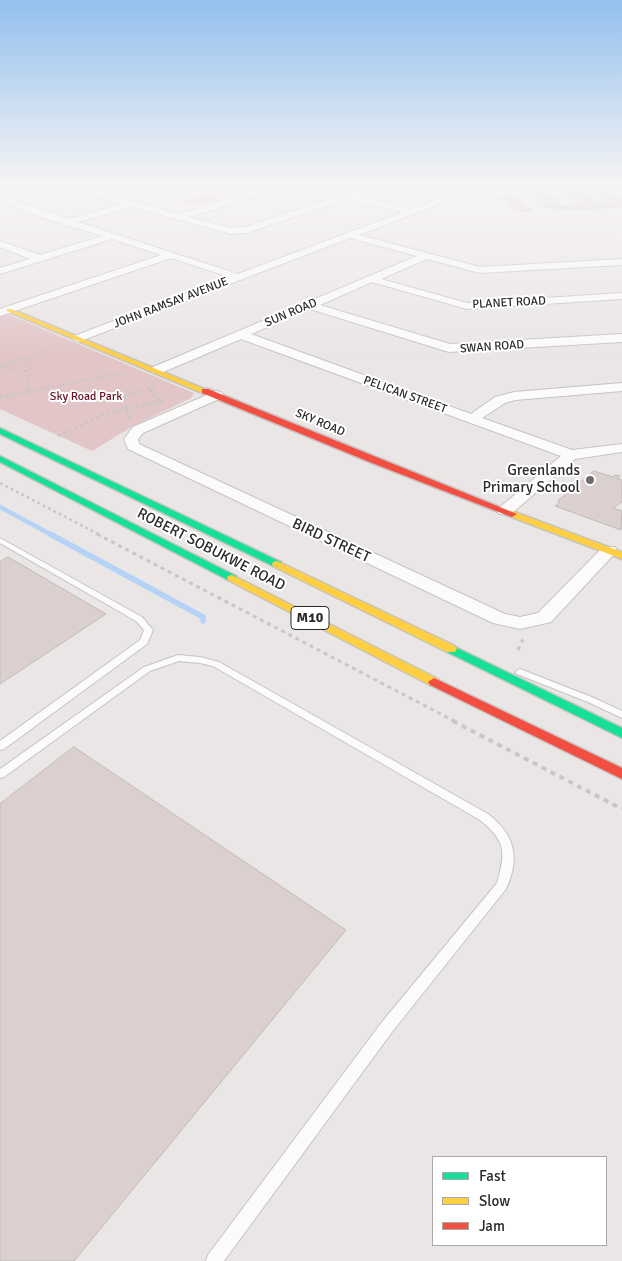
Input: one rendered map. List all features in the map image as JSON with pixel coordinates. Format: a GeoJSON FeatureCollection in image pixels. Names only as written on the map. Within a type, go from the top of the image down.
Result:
{"type":"FeatureCollection","features":[{"type":"Feature","properties":{"kind":"main road","name":"SKY ROAD"},"geometry":{"type":"LineString","coordinates":[[4,311],[143,364],[375,461],[617,552]]}},
{"type":"Feature","properties":{"kind":"main road","name":"ROBERT SOBUKWE ROAD"},"geometry":{"type":"LineString","coordinates":[[0,431],[622,733]]}},
{"type":"Feature","properties":{"kind":"main road","name":"ROBERT SOBUKWE ROAD"},"geometry":{"type":"LineString","coordinates":[[0,459],[479,705],[622,774]]}},
{"type":"Feature","properties":{"kind":"street"},"geometry":{"type":"LineString","coordinates":[[0,271],[94,242]]}},
{"type":"Feature","properties":{"kind":"street"},"geometry":{"type":"LineString","coordinates":[[130,242],[238,277]]}},
{"type":"Feature","properties":{"kind":"street","name":"JOHN RAMSAY AVENUE"},"geometry":{"type":"LineString","coordinates":[[78,338],[331,242]]}},
{"type":"Feature","properties":{"kind":"street"},"geometry":{"type":"LineString","coordinates":[[374,242],[483,270],[622,262]]}},
{"type":"Feature","properties":{"kind":"street"},"geometry":{"type":"LineString","coordinates":[[0,244],[40,259]]}},
{"type":"Feature","properties":{"kind":"street"},"geometry":{"type":"LineString","coordinates":[[4,311],[171,255]]}},
{"type":"Feature","properties":{"kind":"street","name":"SUN ROAD"},"geometry":{"type":"LineString","coordinates":[[157,370],[425,256]]}},
{"type":"Feature","properties":{"kind":"street","name":"PLANET ROAD"},"geometry":{"type":"LineString","coordinates":[[371,279],[467,306],[622,296]]}},
{"type":"Feature","properties":{"kind":"street","name":"SWAN ROAD"},"geometry":{"type":"LineString","coordinates":[[309,305],[448,348],[622,338]]}},
{"type":"Feature","properties":{"kind":"street","name":"PELICAN STREET"},"geometry":{"type":"LineString","coordinates":[[239,334],[571,455]]}},
{"type":"Feature","properties":{"kind":"street"},"geometry":{"type":"LineString","coordinates":[[472,419],[500,400],[514,396],[622,387]]}},
{"type":"Feature","properties":{"kind":"street"},"geometry":{"type":"LineString","coordinates":[[138,430],[216,395]]}},
{"type":"Feature","properties":{"kind":"street","name":"BIRD STREET"},"geometry":{"type":"LineString","coordinates":[[138,430],[131,439],[136,449],[500,619],[520,623],[544,618],[617,552]]}},
{"type":"Feature","properties":{"kind":"street"},"geometry":{"type":"LineString","coordinates":[[505,511],[571,455],[622,448]]}},
{"type":"Feature","properties":{"kind":"lane"},"geometry":{"type":"LineString","coordinates":[[0,540],[140,619],[148,630],[144,642],[0,746]]}},
{"type":"Feature","properties":{"kind":"lane"},"geometry":{"type":"LineString","coordinates":[[447,647],[548,682],[622,715]]}},
{"type":"Feature","properties":{"kind":"lane"},"geometry":{"type":"LineString","coordinates":[[0,774],[147,669],[168,660],[187,658],[216,664],[484,817],[498,826],[505,837],[509,848],[509,862],[502,885],[387,1026],[214,1261]]}},
{"type":"Feature","properties":{"kind":"path"},"geometry":{"type":"LineString","coordinates":[[0,367],[63,344]]}},
{"type":"Feature","properties":{"kind":"path"},"geometry":{"type":"LineString","coordinates":[[4,366],[17,371],[31,369],[32,365],[21,359]]}},
{"type":"Feature","properties":{"kind":"path"},"geometry":{"type":"LineString","coordinates":[[0,397],[131,371],[143,364]]}},
{"type":"Feature","properties":{"kind":"path"},"geometry":{"type":"LineString","coordinates":[[27,371],[28,391]]}},
{"type":"Feature","properties":{"kind":"path"},"geometry":{"type":"LineString","coordinates":[[138,430],[133,428],[123,397],[128,394],[150,390],[168,375]]}},
{"type":"Feature","properties":{"kind":"path"},"geometry":{"type":"LineString","coordinates":[[58,436],[104,414],[163,401]]}},
{"type":"Feature","properties":{"kind":"path"},"geometry":{"type":"LineString","coordinates":[[0,483],[622,808]]}},
{"type":"Feature","properties":{"kind":"green space","name":"Sky Road Park"},"geometry":{"type":"Polygon","coordinates":[[[10,315],[194,393],[191,398],[133,426],[92,451],[0,409],[0,316],[10,315]]]}},
{"type":"Feature","properties":{"kind":"building"},"geometry":{"type":"Polygon","coordinates":[[[594,471],[613,477],[615,475],[620,476],[617,479],[622,480],[622,502],[613,508],[622,511],[621,530],[555,506],[560,502],[558,501],[594,471]]]}},
{"type":"Feature","properties":{"kind":"building"},"geometry":{"type":"Polygon","coordinates":[[[8,557],[106,614],[0,684],[0,562],[8,557]]]}},
{"type":"Feature","properties":{"kind":"building"},"geometry":{"type":"Polygon","coordinates":[[[74,747],[346,930],[74,1261],[0,1261],[0,804],[74,747]]]}},
{"type":"Feature","properties":{"kind":"waterway"},"geometry":{"type":"LineString","coordinates":[[0,507],[52,535]]}},
{"type":"Feature","properties":{"kind":"waterway"},"geometry":{"type":"LineString","coordinates":[[50,534],[203,617],[203,621]]}},
{"type":"Feature","properties":{"kind":"traffic: fast"},"geometry":{"type":"LineString","coordinates":[[0,431],[277,564]]}},
{"type":"Feature","properties":{"kind":"traffic: fast"},"geometry":{"type":"LineString","coordinates":[[0,459],[232,578]]}},
{"type":"Feature","properties":{"kind":"traffic: fast"},"geometry":{"type":"LineString","coordinates":[[451,649],[622,733]]}},
{"type":"Feature","properties":{"kind":"traffic: slow"},"geometry":{"type":"LineString","coordinates":[[9,310],[205,391]]}},
{"type":"Feature","properties":{"kind":"traffic: slow"},"geometry":{"type":"LineString","coordinates":[[512,514],[622,556]]}},
{"type":"Feature","properties":{"kind":"traffic: slow"},"geometry":{"type":"LineString","coordinates":[[277,564],[451,649]]}},
{"type":"Feature","properties":{"kind":"traffic: slow"},"geometry":{"type":"LineString","coordinates":[[232,578],[434,682]]}},
{"type":"Feature","properties":{"kind":"traffic: jam"},"geometry":{"type":"LineString","coordinates":[[205,391],[375,461],[512,514]]}},
{"type":"Feature","properties":{"kind":"traffic: jam"},"geometry":{"type":"LineString","coordinates":[[434,682],[622,774]]}},
{"type":"Feature","properties":{"kind":"place","name":"Greenlands Primary School"},"geometry":{"type":"Point","coordinates":[590,480]}}]}
